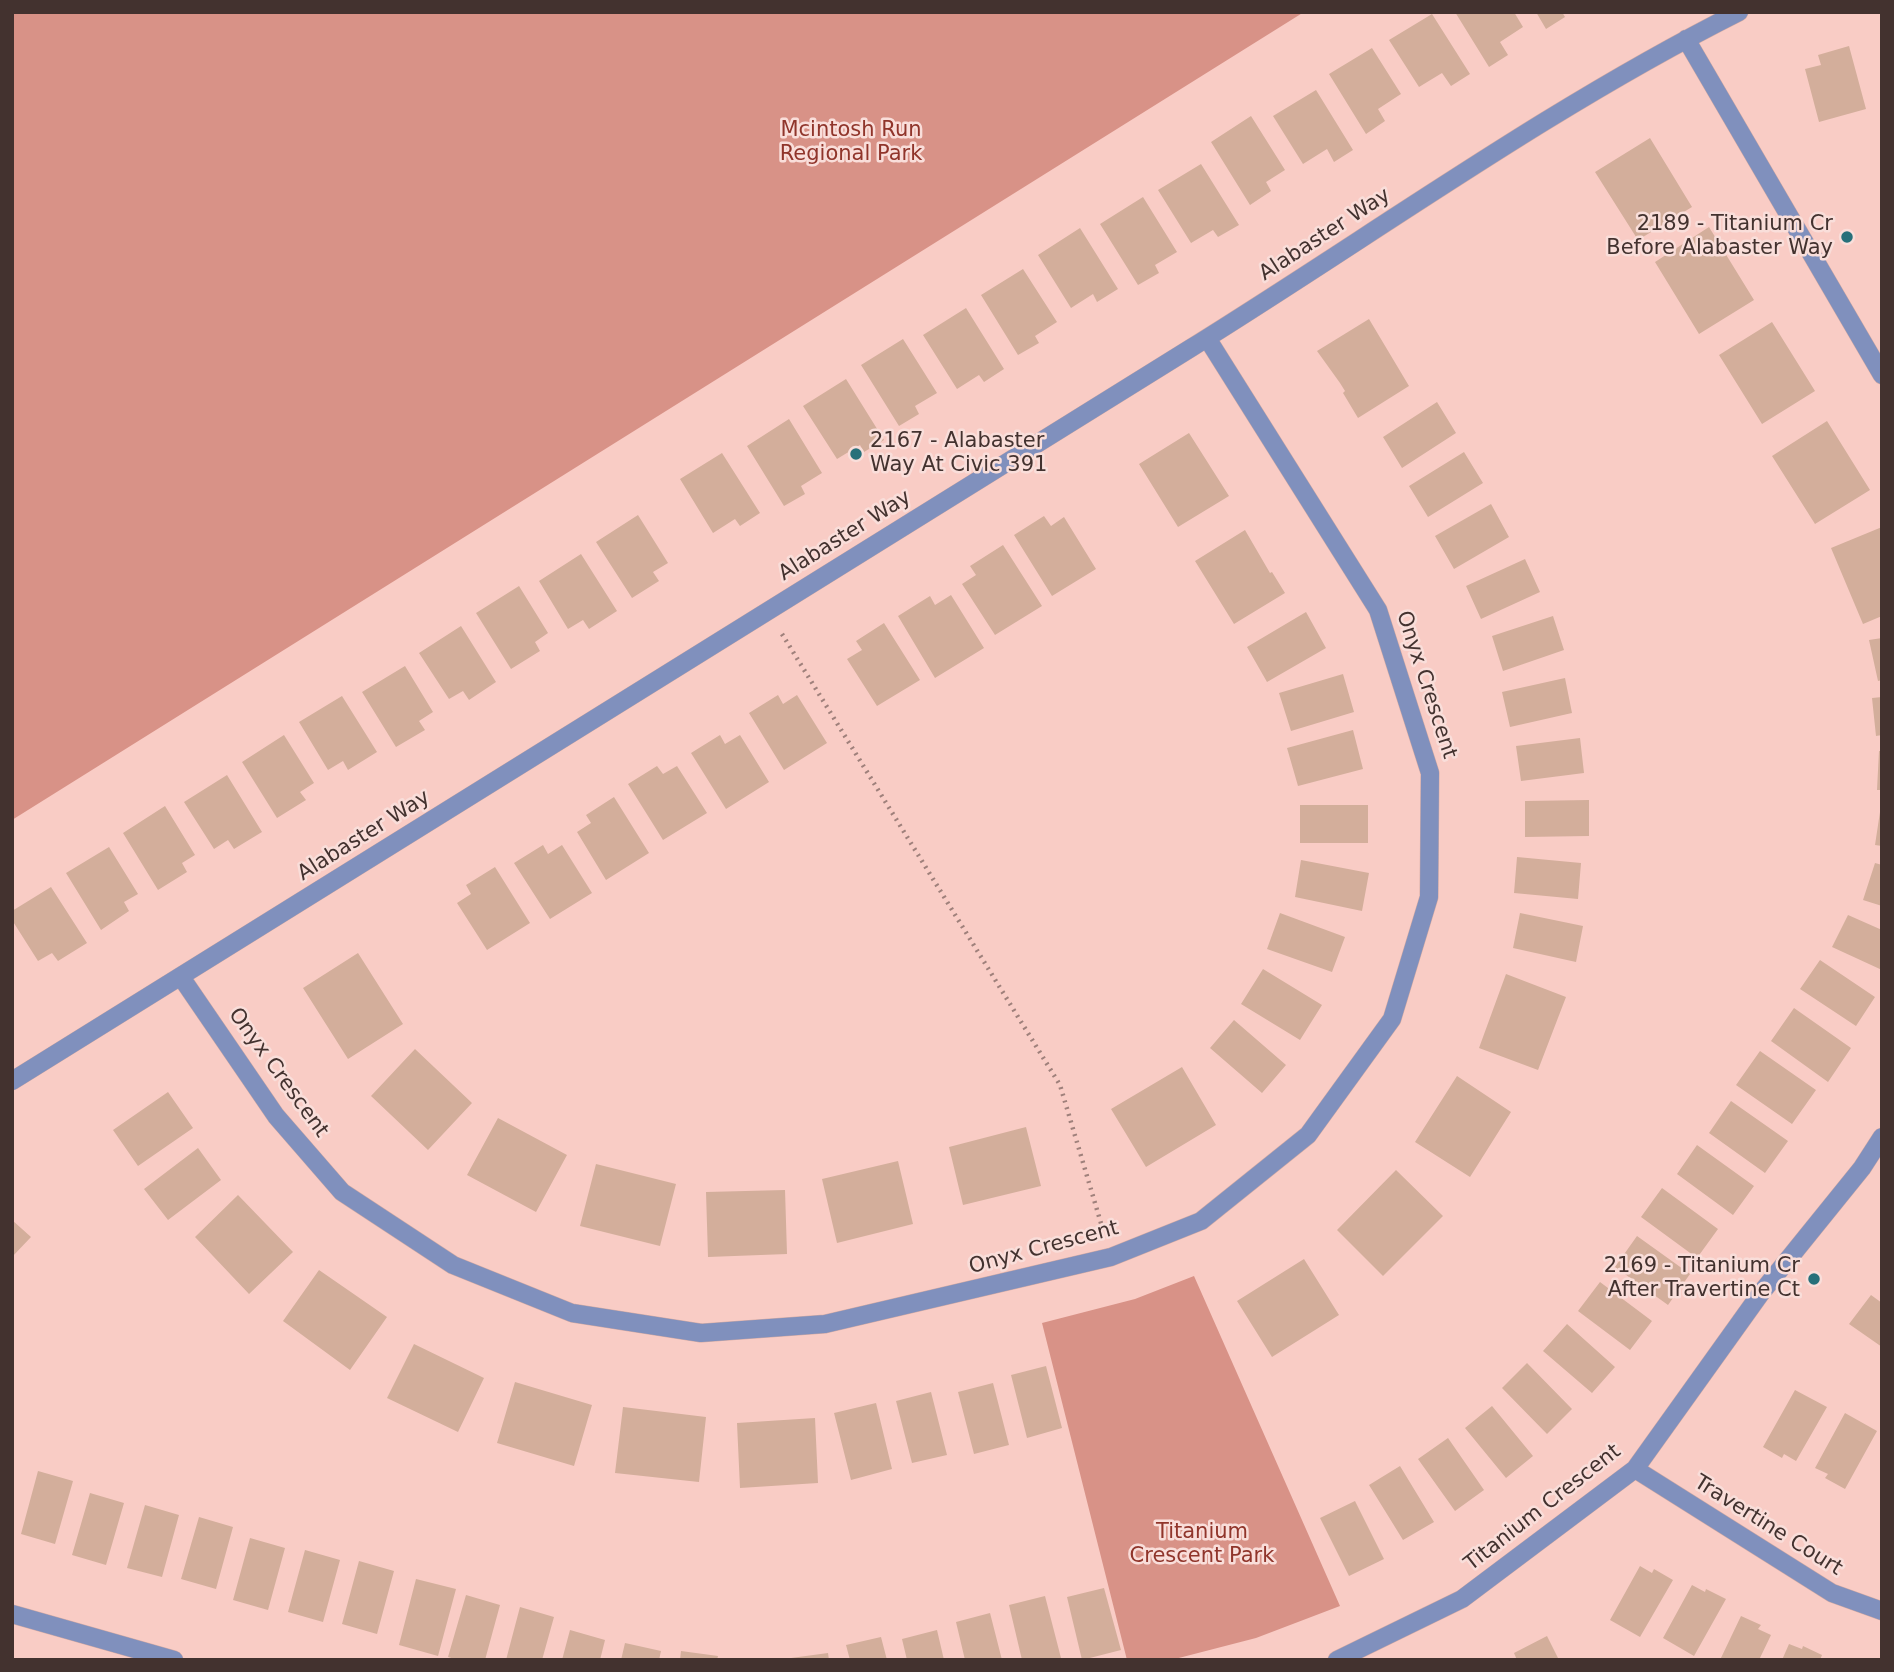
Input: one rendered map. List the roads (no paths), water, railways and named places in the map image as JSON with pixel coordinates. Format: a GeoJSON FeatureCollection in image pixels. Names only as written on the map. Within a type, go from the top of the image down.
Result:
{"type":"FeatureCollection","features":[{"type":"Feature","properties":{"kind":"street","name":"Alabaster Way"},"geometry":{"type":"LineString","coordinates":[[12,1081],[1207,338],[1482,161],[1686,39],[1739,12]]}},
{"type":"Feature","properties":{"kind":"street"},"geometry":{"type":"LineString","coordinates":[[1686,39],[1882,375]]}},
{"type":"Feature","properties":{"kind":"street","name":"Onyx Crescent"},"geometry":{"type":"LineString","coordinates":[[181,977],[276,1116],[342,1192],[453,1265],[572,1313],[701,1333],[825,1324],[1111,1257],[1201,1221],[1308,1135],[1392,1019],[1429,897],[1430,773],[1378,610],[1207,338]]}},
{"type":"Feature","properties":{"kind":"street","name":"Titanium Crescent"},"geometry":{"type":"LineString","coordinates":[[1337,1660],[1462,1599],[1635,1469],[1761,1293],[1862,1167],[1882,1137]]}},
{"type":"Feature","properties":{"kind":"street","name":"Travertine Court"},"geometry":{"type":"LineString","coordinates":[[1635,1469],[1832,1593],[1882,1611]]}},
{"type":"Feature","properties":{"kind":"street"},"geometry":{"type":"LineString","coordinates":[[12,1614],[174,1660]]}},
{"type":"Feature","properties":{"kind":"place","name":"2189 - Titanium Cr Before Alabaster Way"},"geometry":{"type":"Point","coordinates":[1847,237]}},
{"type":"Feature","properties":{"kind":"place","name":"2167 - Alabaster Way At Civic 391"},"geometry":{"type":"Point","coordinates":[856,454]}},
{"type":"Feature","properties":{"kind":"place","name":"2169 - Titanium Cr After Travertine Ct"},"geometry":{"type":"Point","coordinates":[1814,1279]}},
{"type":"Feature","properties":{"kind":"park label","name":"Mcintosh Run Regional Park"},"geometry":{"type":"Point","coordinates":[851,143]}},
{"type":"Feature","properties":{"kind":"park label","name":"Titanium Crescent Park"},"geometry":{"type":"Point","coordinates":[1202,1545]}}]}
